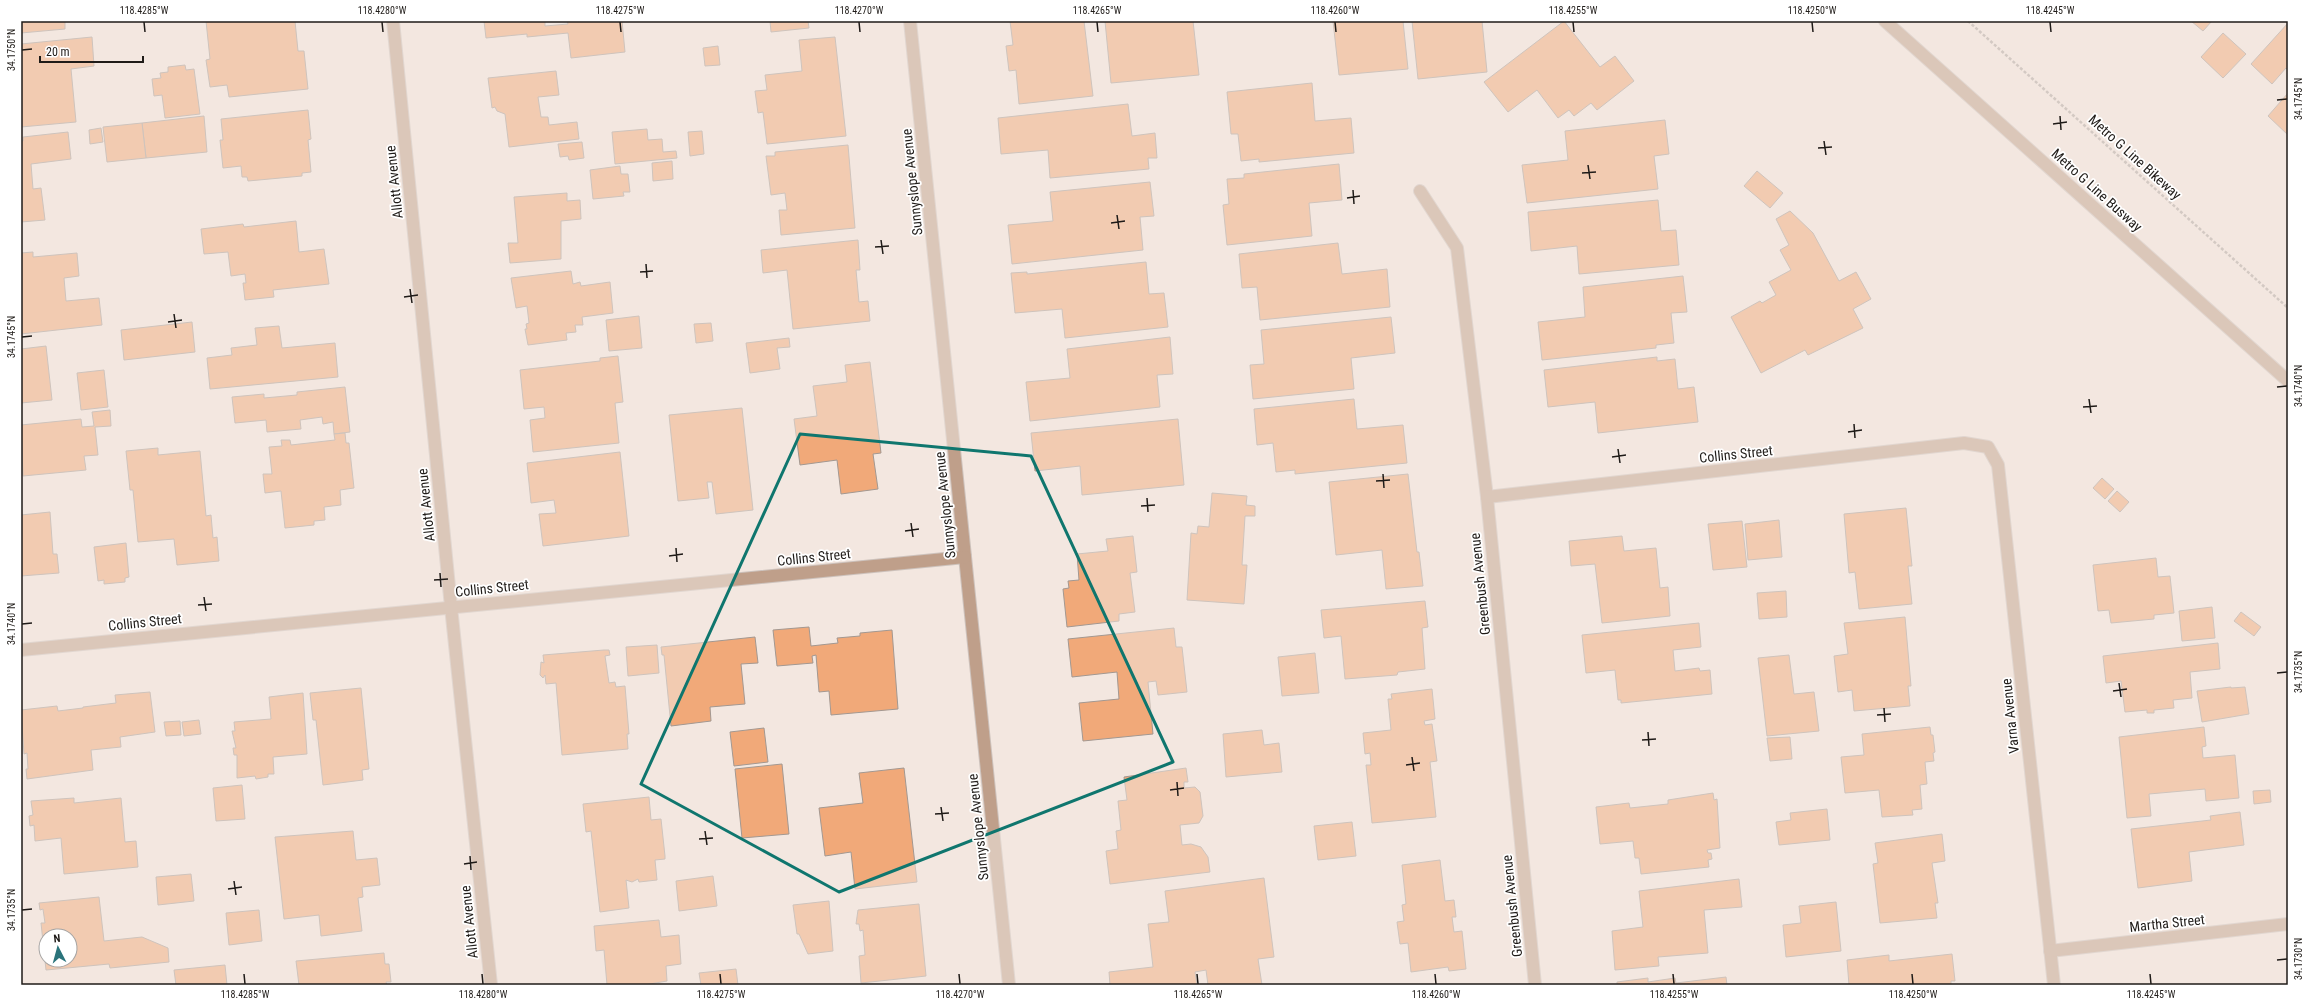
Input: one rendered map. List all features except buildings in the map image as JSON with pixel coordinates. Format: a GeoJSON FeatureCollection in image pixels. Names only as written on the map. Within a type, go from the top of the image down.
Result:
{"type":"FeatureCollection","features":[{"type":"Feature","properties":{"kind":"street","name":"Allott Avenue"},"geometry":{"type":"LineString","coordinates":[[393,21],[451,607],[491,985]]}},
{"type":"Feature","properties":{"kind":"street","name":"Sunnyslope Avenue"},"geometry":{"type":"LineString","coordinates":[[910,21],[1009,985]]}},
{"type":"Feature","properties":{"kind":"street","name":"Metro G Line Busway"},"geometry":{"type":"LineString","coordinates":[[1885,21],[2288,381]]}},
{"type":"Feature","properties":{"kind":"street","name":"Greenbush Avenue"},"geometry":{"type":"LineString","coordinates":[[1420,191],[1457,248],[1486,497],[1535,985]]}},
{"type":"Feature","properties":{"kind":"street","name":"Collins Street"},"geometry":{"type":"LineString","coordinates":[[1486,497],[1964,443],[1988,447]]}},
{"type":"Feature","properties":{"kind":"street","name":"Varna Avenue"},"geometry":{"type":"LineString","coordinates":[[1988,447],[1998,465],[2054,985]]}},
{"type":"Feature","properties":{"kind":"street","name":"Collins Street"},"geometry":{"type":"LineString","coordinates":[[21,650],[965,557]]}},
{"type":"Feature","properties":{"kind":"street","name":"Martha Street"},"geometry":{"type":"LineString","coordinates":[[2050,951],[2288,924]]}},
{"type":"Feature","properties":{"kind":"path","name":"Metro G Line Bikeway"},"geometry":{"type":"LineString","coordinates":[[1968,21],[2288,308]]}},
{"type":"Feature","properties":{"kind":"highlighted area"},"geometry":{"type":"Polygon","coordinates":[[[800,434],[1031,456],[1173,762],[839,892],[641,784],[800,434]]]}}]}
